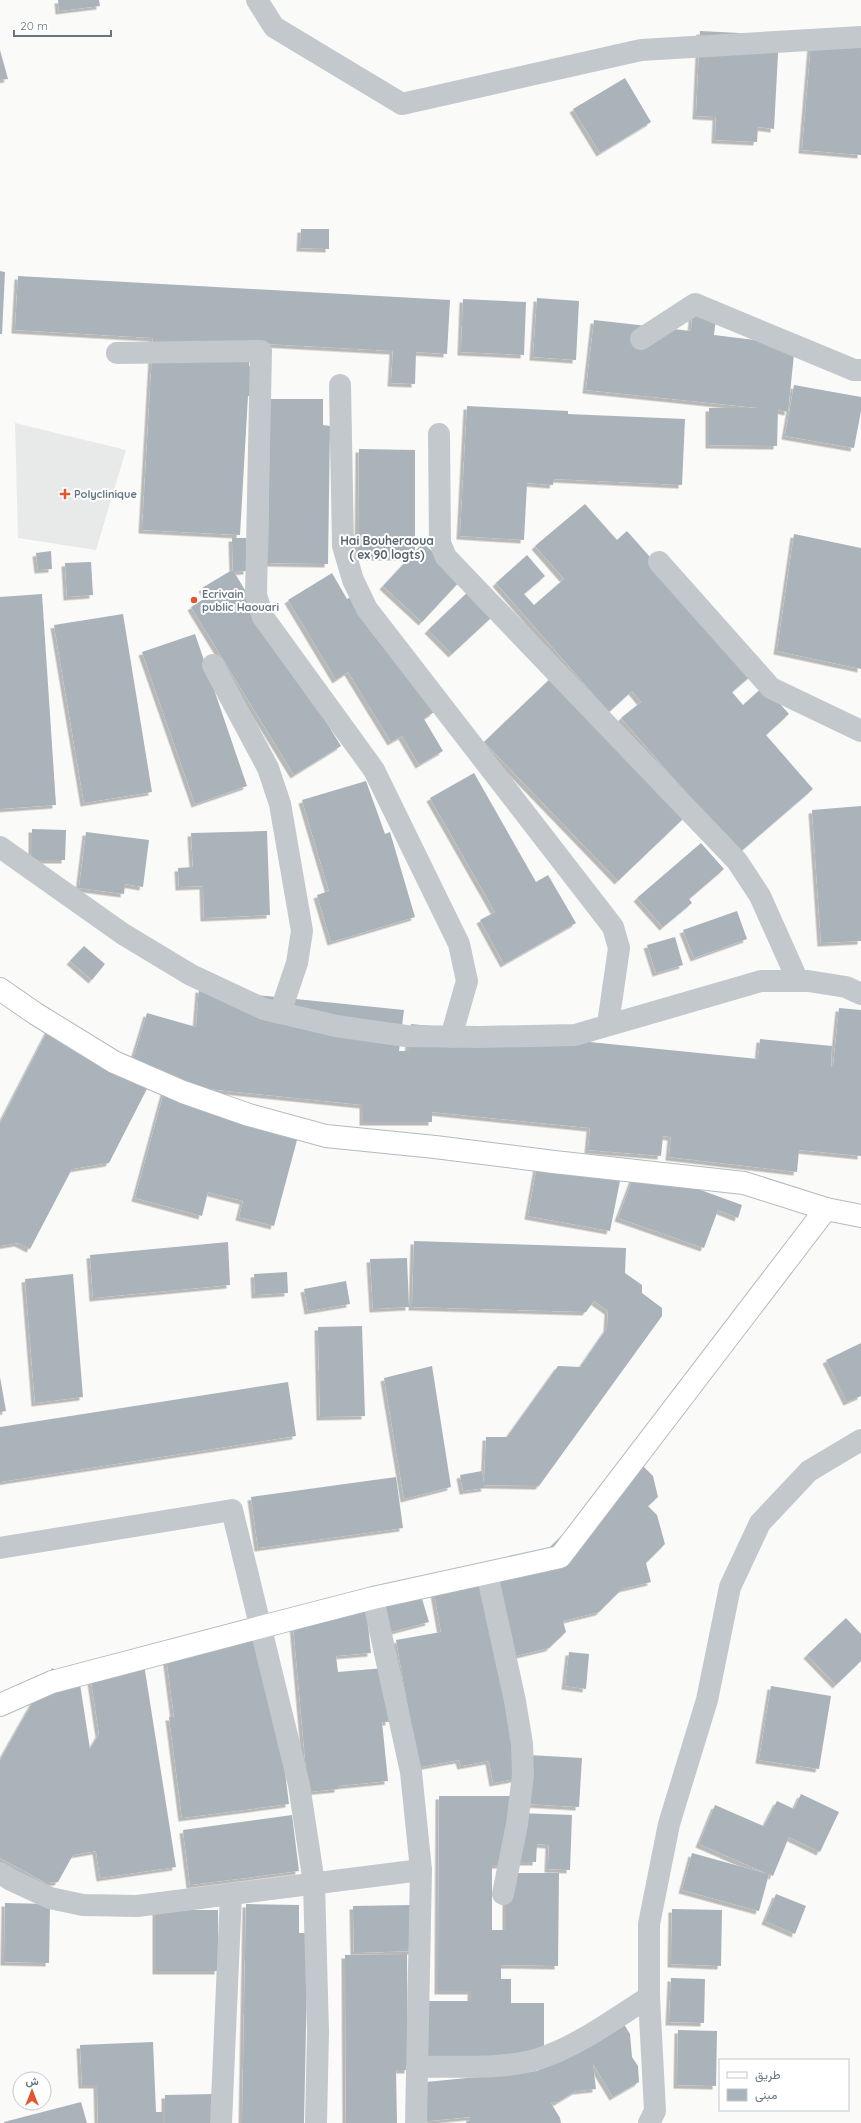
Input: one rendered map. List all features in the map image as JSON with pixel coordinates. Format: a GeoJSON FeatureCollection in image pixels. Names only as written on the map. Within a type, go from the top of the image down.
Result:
{"type":"FeatureCollection","features":[{"type":"Feature","properties":{"kind":"street"},"geometry":{"type":"LineString","coordinates":[[257,0],[274,27],[402,104],[641,50],[861,37]]}},
{"type":"Feature","properties":{"kind":"street"},"geometry":{"type":"LineString","coordinates":[[641,339],[695,304],[854,370],[861,370]]}},
{"type":"Feature","properties":{"kind":"street"},"geometry":{"type":"LineString","coordinates":[[117,353],[261,351],[256,595],[263,617],[374,770],[459,944],[467,981],[451,1037]]}},
{"type":"Feature","properties":{"kind":"street"},"geometry":{"type":"LineString","coordinates":[[340,385],[343,546],[354,580],[367,609],[614,927],[619,948],[608,1024]]}},
{"type":"Feature","properties":{"kind":"street"},"geometry":{"type":"LineString","coordinates":[[439,434],[440,543],[446,557],[737,861],[760,896],[798,981]]}},
{"type":"Feature","properties":{"kind":"street"},"geometry":{"type":"LineString","coordinates":[[659,562],[771,688],[861,731]]}},
{"type":"Feature","properties":{"kind":"street"},"geometry":{"type":"LineString","coordinates":[[213,665],[268,768],[280,804],[302,931],[297,963],[280,1013]]}},
{"type":"Feature","properties":{"kind":"street"},"geometry":{"type":"LineString","coordinates":[[0,847],[123,934],[177,967],[264,1009],[336,1026],[406,1036],[451,1037],[575,1034],[761,981],[798,981],[846,987],[861,994]]}},
{"type":"Feature","properties":{"kind":"street"},"geometry":{"type":"LineString","coordinates":[[0,989],[36,1014],[114,1062],[183,1092],[249,1115],[326,1136],[436,1147],[744,1183],[826,1209],[861,1216]]}},
{"type":"Feature","properties":{"kind":"street"},"geometry":{"type":"LineString","coordinates":[[0,1705],[52,1682],[373,1598],[560,1557],[826,1209]]}},
{"type":"Feature","properties":{"kind":"street"},"geometry":{"type":"LineString","coordinates":[[649,2123],[655,2111],[649,1997],[649,1924],[669,1824],[707,1700],[730,1587],[760,1523],[808,1471],[861,1440]]}},
{"type":"Feature","properties":{"kind":"street"},"geometry":{"type":"LineString","coordinates":[[0,1548],[232,1510],[298,1785],[314,1883],[318,2032],[316,2123]]}},
{"type":"Feature","properties":{"kind":"street"},"geometry":{"type":"LineString","coordinates":[[487,1573],[515,1701],[522,1744],[523,1775],[517,1824],[503,1894]]}},
{"type":"Feature","properties":{"kind":"street"},"geometry":{"type":"LineString","coordinates":[[373,1598],[411,1772],[421,1870],[416,2123]]}},
{"type":"Feature","properties":{"kind":"street"},"geometry":{"type":"LineString","coordinates":[[0,1873],[11,1880],[50,1898],[83,1905],[137,1906],[421,1870]]}},
{"type":"Feature","properties":{"kind":"street"},"geometry":{"type":"LineString","coordinates":[[221,2123],[231,1894]]}},
{"type":"Feature","properties":{"kind":"street"},"geometry":{"type":"LineString","coordinates":[[417,2067],[510,2064],[541,2058],[571,2044],[649,1997]]}},
{"type":"Feature","properties":{"kind":"shaded area","name":"Polyclinique"},"geometry":{"type":"Polygon","coordinates":[[[15,423],[126,450],[96,550],[18,538],[15,423]]]}},
{"type":"Feature","properties":{"kind":"building"},"geometry":{"type":"Polygon","coordinates":[[[58,0],[99,0],[100,6],[59,11],[58,0]]]}},
{"type":"Feature","properties":{"kind":"building"},"geometry":{"type":"Polygon","coordinates":[[[700,31],[779,35],[774,129],[758,127],[757,142],[715,140],[716,117],[696,116],[700,31]]]}},
{"type":"Feature","properties":{"kind":"building"},"geometry":{"type":"Polygon","coordinates":[[[812,33],[861,38],[861,155],[802,150],[812,33]]]}},
{"type":"Feature","properties":{"kind":"building"},"geometry":{"type":"Polygon","coordinates":[[[0,50],[8,79],[0,80],[0,50]]]}},
{"type":"Feature","properties":{"kind":"building"},"geometry":{"type":"Polygon","coordinates":[[[625,78],[651,122],[600,153],[573,109],[625,78]]]}},
{"type":"Feature","properties":{"kind":"building"},"geometry":{"type":"Polygon","coordinates":[[[301,229],[329,229],[329,249],[300,248],[301,229]]]}},
{"type":"Feature","properties":{"kind":"building"},"geometry":{"type":"Polygon","coordinates":[[[0,271],[5,272],[2,334],[0,334],[0,271]]]}},
{"type":"Feature","properties":{"kind":"building"},"geometry":{"type":"Polygon","coordinates":[[[18,276],[450,300],[447,354],[416,352],[415,384],[391,383],[393,351],[250,343],[249,366],[252,366],[251,396],[248,396],[240,535],[142,530],[153,338],[15,330],[18,276]]]}},
{"type":"Feature","properties":{"kind":"building"},"geometry":{"type":"Polygon","coordinates":[[[537,298],[579,301],[576,360],[533,357],[537,298]]]}},
{"type":"Feature","properties":{"kind":"building"},"geometry":{"type":"Polygon","coordinates":[[[463,299],[526,302],[524,355],[461,352],[463,299]]]}},
{"type":"Feature","properties":{"kind":"building"},"geometry":{"type":"Polygon","coordinates":[[[693,306],[717,309],[714,335],[795,345],[788,412],[778,410],[777,446],[709,445],[709,408],[758,408],[586,390],[594,320],[691,331],[693,306]]]}},
{"type":"Feature","properties":{"kind":"building"},"geometry":{"type":"Polygon","coordinates":[[[794,385],[861,397],[861,411],[854,448],[785,436],[794,385]]]}},
{"type":"Feature","properties":{"kind":"building"},"geometry":{"type":"Polygon","coordinates":[[[270,399],[323,399],[323,425],[330,426],[328,564],[268,563],[270,399]]]}},
{"type":"Feature","properties":{"kind":"building"},"geometry":{"type":"Polygon","coordinates":[[[467,406],[568,411],[568,414],[685,419],[682,485],[554,479],[553,485],[527,483],[524,540],[460,536],[467,406]]]}},
{"type":"Feature","properties":{"kind":"building"},"geometry":{"type":"Polygon","coordinates":[[[359,449],[415,450],[415,552],[423,543],[462,579],[422,622],[383,586],[410,557],[358,557],[359,449]]]}},
{"type":"Feature","properties":{"kind":"building"},"geometry":{"type":"Polygon","coordinates":[[[585,504],[617,540],[627,531],[753,674],[732,692],[743,705],[764,686],[789,714],[766,735],[813,789],[739,853],[621,718],[641,702],[632,691],[609,712],[496,583],[527,555],[545,576],[524,594],[534,605],[564,579],[535,546],[585,504]]]}},
{"type":"Feature","properties":{"kind":"building"},"geometry":{"type":"Polygon","coordinates":[[[794,534],[861,548],[861,669],[777,651],[794,534]]]}},
{"type":"Feature","properties":{"kind":"building"},"geometry":{"type":"Polygon","coordinates":[[[232,538],[246,538],[247,571],[234,572],[341,746],[294,775],[191,607],[207,597],[202,588],[232,570],[233,571],[232,538]]]}},
{"type":"Feature","properties":{"kind":"building"},"geometry":{"type":"Polygon","coordinates":[[[51,551],[52,569],[38,570],[36,553],[51,551]]]}},
{"type":"Feature","properties":{"kind":"building"},"geometry":{"type":"Polygon","coordinates":[[[91,562],[93,595],[67,597],[65,563],[91,562]]]}},
{"type":"Feature","properties":{"kind":"building"},"geometry":{"type":"Polygon","coordinates":[[[332,573],[347,599],[361,591],[434,712],[424,719],[443,751],[419,765],[402,736],[391,742],[348,672],[336,680],[288,600],[332,573]]]}},
{"type":"Feature","properties":{"kind":"building"},"geometry":{"type":"Polygon","coordinates":[[[470,590],[494,615],[452,654],[428,630],[470,590]]]}},
{"type":"Feature","properties":{"kind":"building"},"geometry":{"type":"Polygon","coordinates":[[[42,594],[56,805],[0,809],[0,597],[42,594]]]}},
{"type":"Feature","properties":{"kind":"building"},"geometry":{"type":"Polygon","coordinates":[[[123,614],[152,792],[84,803],[54,625],[123,614]]]}},
{"type":"Feature","properties":{"kind":"building"},"geometry":{"type":"Polygon","coordinates":[[[195,634],[247,786],[195,804],[142,652],[195,634]]]}},
{"type":"Feature","properties":{"kind":"building"},"geometry":{"type":"Polygon","coordinates":[[[552,677],[686,816],[618,881],[484,742],[552,677]]]}},
{"type":"Feature","properties":{"kind":"building"},"geometry":{"type":"Polygon","coordinates":[[[474,773],[536,882],[548,875],[576,923],[504,964],[480,920],[495,912],[430,798],[474,773]]]}},
{"type":"Feature","properties":{"kind":"building"},"geometry":{"type":"Polygon","coordinates":[[[366,781],[385,834],[390,832],[415,917],[331,942],[317,895],[329,891],[302,800],[366,781]]]}},
{"type":"Feature","properties":{"kind":"building"},"geometry":{"type":"Polygon","coordinates":[[[861,806],[861,941],[821,943],[812,810],[861,806]]]}},
{"type":"Feature","properties":{"kind":"building"},"geometry":{"type":"Polygon","coordinates":[[[32,829],[66,830],[65,860],[32,860],[32,829]]]}},
{"type":"Feature","properties":{"kind":"building"},"geometry":{"type":"Polygon","coordinates":[[[267,831],[270,915],[204,918],[203,886],[179,887],[178,868],[193,867],[191,833],[267,831]]]}},
{"type":"Feature","properties":{"kind":"building"},"geometry":{"type":"Polygon","coordinates":[[[86,832],[149,840],[143,887],[125,884],[124,894],[79,888],[86,832]]]}},
{"type":"Feature","properties":{"kind":"building"},"geometry":{"type":"Polygon","coordinates":[[[701,843],[724,869],[689,899],[692,903],[663,927],[637,898],[701,843]]]}},
{"type":"Feature","properties":{"kind":"building"},"geometry":{"type":"Polygon","coordinates":[[[737,911],[747,939],[694,958],[683,930],[737,911]]]}},
{"type":"Feature","properties":{"kind":"building"},"geometry":{"type":"Polygon","coordinates":[[[675,937],[683,965],[656,973],[647,945],[675,937]]]}},
{"type":"Feature","properties":{"kind":"building"},"geometry":{"type":"Polygon","coordinates":[[[84,946],[105,964],[92,980],[70,961],[84,946]]]}},
{"type":"Feature","properties":{"kind":"building"},"geometry":{"type":"Polygon","coordinates":[[[199,989],[404,1010],[399,1051],[408,1051],[411,1024],[758,1059],[760,1039],[832,1046],[831,1067],[833,1067],[839,1008],[861,1010],[861,1156],[799,1150],[797,1172],[669,1157],[671,1137],[663,1136],[661,1156],[588,1150],[590,1128],[432,1112],[432,1122],[363,1122],[363,1105],[189,1087],[131,1066],[147,1013],[196,1027],[199,989]]]}},
{"type":"Feature","properties":{"kind":"building"},"geometry":{"type":"Polygon","coordinates":[[[49,1028],[151,1081],[109,1163],[72,1169],[30,1249],[18,1243],[0,1246],[0,1123],[49,1028]]]}},
{"type":"Feature","properties":{"kind":"building"},"geometry":{"type":"Polygon","coordinates":[[[165,1088],[300,1129],[274,1226],[239,1217],[243,1201],[208,1192],[202,1216],[135,1198],[165,1088]]]}},
{"type":"Feature","properties":{"kind":"building"},"geometry":{"type":"Polygon","coordinates":[[[537,1166],[620,1181],[610,1231],[528,1216],[537,1166]]]}},
{"type":"Feature","properties":{"kind":"building"},"geometry":{"type":"Polygon","coordinates":[[[637,1167],[742,1205],[738,1218],[718,1210],[704,1248],[618,1218],[637,1167]]]}},
{"type":"Feature","properties":{"kind":"building"},"geometry":{"type":"Polygon","coordinates":[[[414,1241],[626,1248],[625,1273],[642,1285],[642,1293],[662,1308],[662,1316],[539,1486],[484,1485],[485,1488],[463,1491],[460,1475],[482,1471],[484,1483],[486,1437],[507,1437],[558,1366],[580,1367],[607,1328],[608,1311],[594,1301],[586,1312],[412,1307],[414,1241]]]}},
{"type":"Feature","properties":{"kind":"building"},"geometry":{"type":"Polygon","coordinates":[[[228,1242],[230,1285],[93,1298],[90,1255],[228,1242]]]}},
{"type":"Feature","properties":{"kind":"building"},"geometry":{"type":"Polygon","coordinates":[[[407,1258],[409,1307],[373,1309],[370,1259],[407,1258]]]}},
{"type":"Feature","properties":{"kind":"building"},"geometry":{"type":"Polygon","coordinates":[[[287,1272],[288,1293],[255,1295],[254,1274],[287,1272]]]}},
{"type":"Feature","properties":{"kind":"building"},"geometry":{"type":"Polygon","coordinates":[[[73,1274],[83,1397],[35,1403],[25,1279],[73,1274]]]}},
{"type":"Feature","properties":{"kind":"building"},"geometry":{"type":"Polygon","coordinates":[[[346,1281],[350,1304],[308,1311],[304,1289],[346,1281]]]}},
{"type":"Feature","properties":{"kind":"building"},"geometry":{"type":"Polygon","coordinates":[[[362,1326],[365,1416],[320,1417],[318,1327],[362,1326]]]}},
{"type":"Feature","properties":{"kind":"building"},"geometry":{"type":"Polygon","coordinates":[[[861,1343],[861,1396],[847,1402],[826,1360],[861,1343]]]}},
{"type":"Feature","properties":{"kind":"building"},"geometry":{"type":"Polygon","coordinates":[[[432,1366],[451,1487],[404,1499],[384,1378],[432,1366]]]}},
{"type":"Feature","properties":{"kind":"building"},"geometry":{"type":"Polygon","coordinates":[[[0,1377],[6,1411],[0,1412],[0,1377]]]}},
{"type":"Feature","properties":{"kind":"building"},"geometry":{"type":"Polygon","coordinates":[[[288,1382],[296,1436],[0,1482],[0,1427],[288,1382]]]}},
{"type":"Feature","properties":{"kind":"building"},"geometry":{"type":"Polygon","coordinates":[[[638,1461],[653,1476],[658,1497],[648,1506],[657,1515],[665,1544],[646,1563],[651,1582],[622,1589],[599,1612],[563,1621],[566,1632],[549,1648],[516,1656],[493,1565],[546,1551],[638,1461]]]}},
{"type":"Feature","properties":{"kind":"building"},"geometry":{"type":"Polygon","coordinates":[[[396,1477],[403,1528],[258,1548],[251,1497],[396,1477]]]}},
{"type":"Feature","properties":{"kind":"building"},"geometry":{"type":"Polygon","coordinates":[[[482,1567],[520,1778],[493,1783],[489,1761],[461,1766],[459,1760],[415,1768],[410,1719],[396,1640],[441,1632],[431,1575],[482,1567]]]}},
{"type":"Feature","properties":{"kind":"building"},"geometry":{"type":"Polygon","coordinates":[[[420,1592],[429,1622],[391,1632],[382,1602],[420,1592]]]}},
{"type":"Feature","properties":{"kind":"building"},"geometry":{"type":"Polygon","coordinates":[[[366,1606],[371,1653],[336,1656],[338,1672],[384,1668],[389,1722],[382,1722],[388,1781],[338,1786],[338,1789],[308,1792],[292,1613],[366,1606]]]}},
{"type":"Feature","properties":{"kind":"building"},"geometry":{"type":"Polygon","coordinates":[[[846,1618],[861,1634],[861,1661],[836,1685],[807,1655],[846,1618]]]}},
{"type":"Feature","properties":{"kind":"building"},"geometry":{"type":"Polygon","coordinates":[[[268,1635],[289,1804],[182,1818],[169,1717],[174,1717],[165,1648],[268,1635]]]}},
{"type":"Feature","properties":{"kind":"building"},"geometry":{"type":"Polygon","coordinates":[[[569,1652],[589,1654],[586,1689],[565,1686],[569,1652]]]}},
{"type":"Feature","properties":{"kind":"building"},"geometry":{"type":"Polygon","coordinates":[[[143,1658],[176,1867],[100,1878],[96,1851],[73,1855],[58,1882],[46,1883],[0,1858],[0,1760],[52,1668],[80,1684],[90,1749],[99,1734],[89,1667],[143,1658]]]}},
{"type":"Feature","properties":{"kind":"building"},"geometry":{"type":"Polygon","coordinates":[[[771,1686],[831,1696],[819,1769],[759,1760],[771,1686]]]}},
{"type":"Feature","properties":{"kind":"building"},"geometry":{"type":"Polygon","coordinates":[[[529,1755],[582,1758],[579,1807],[527,1804],[529,1755]]]}},
{"type":"Feature","properties":{"kind":"building"},"geometry":{"type":"Polygon","coordinates":[[[801,1794],[839,1812],[820,1852],[789,1837],[773,1876],[769,1874],[759,1911],[682,1890],[692,1853],[768,1874],[699,1844],[715,1805],[768,1828],[764,1826],[777,1801],[794,1809],[801,1794]]]}},
{"type":"Feature","properties":{"kind":"building"},"geometry":{"type":"Polygon","coordinates":[[[439,1796],[511,1796],[511,1865],[492,1865],[492,1930],[506,1930],[506,1873],[559,1873],[558,1966],[501,1965],[501,1979],[511,1979],[511,2003],[544,2003],[544,2060],[424,2060],[425,2001],[471,2001],[471,1991],[438,1991],[439,1796]]]}},
{"type":"Feature","properties":{"kind":"building"},"geometry":{"type":"Polygon","coordinates":[[[518,1813],[572,1815],[570,1870],[548,1869],[549,1845],[537,1844],[536,1862],[516,1862],[518,1813]]]}},
{"type":"Feature","properties":{"kind":"building"},"geometry":{"type":"Polygon","coordinates":[[[292,1815],[299,1871],[190,1885],[183,1830],[292,1815]]]}},
{"type":"Feature","properties":{"kind":"building"},"geometry":{"type":"Polygon","coordinates":[[[776,1894],[806,1906],[795,1934],[765,1921],[776,1894]]]}},
{"type":"Feature","properties":{"kind":"building"},"geometry":{"type":"Polygon","coordinates":[[[5,1903],[50,1904],[49,1963],[4,1962],[5,1903]]]}},
{"type":"Feature","properties":{"kind":"building"},"geometry":{"type":"Polygon","coordinates":[[[246,1904],[299,1905],[299,1933],[308,1933],[304,2123],[242,2123],[246,1904]]]}},
{"type":"Feature","properties":{"kind":"building"},"geometry":{"type":"Polygon","coordinates":[[[412,1905],[413,1951],[354,1953],[353,1906],[412,1905]]]}},
{"type":"Feature","properties":{"kind":"building"},"geometry":{"type":"Polygon","coordinates":[[[672,1909],[722,1910],[721,1966],[671,1964],[672,1909]]]}},
{"type":"Feature","properties":{"kind":"building"},"geometry":{"type":"Polygon","coordinates":[[[156,1910],[218,1910],[218,1971],[156,1971],[156,1910]]]}},
{"type":"Feature","properties":{"kind":"building"},"geometry":{"type":"Polygon","coordinates":[[[407,1954],[408,2070],[396,2070],[397,2123],[346,2123],[345,1955],[407,1954]]]}},
{"type":"Feature","properties":{"kind":"building"},"geometry":{"type":"Polygon","coordinates":[[[671,1978],[705,1979],[704,2023],[669,2022],[671,1978]]]}},
{"type":"Feature","properties":{"kind":"building"},"geometry":{"type":"Polygon","coordinates":[[[622,2021],[630,2034],[632,2057],[638,2066],[639,2082],[613,2097],[593,2064],[596,2089],[576,2091],[558,2102],[551,2103],[560,2118],[561,2123],[465,2123],[470,2120],[470,2117],[419,2122],[416,2083],[537,2071],[622,2021]]]}},
{"type":"Feature","properties":{"kind":"building"},"geometry":{"type":"Polygon","coordinates":[[[678,2030],[717,2031],[716,2086],[677,2085],[678,2030]]]}},
{"type":"Feature","properties":{"kind":"building"},"geometry":{"type":"Polygon","coordinates":[[[153,2042],[156,2112],[163,2112],[163,2123],[98,2123],[97,2085],[82,2085],[80,2045],[153,2042]]]}},
{"type":"Feature","properties":{"kind":"building"},"geometry":{"type":"Polygon","coordinates":[[[214,2094],[215,2123],[165,2123],[165,2095],[214,2094]]]}},
{"type":"Feature","properties":{"kind":"building"},"geometry":{"type":"Polygon","coordinates":[[[81,2102],[87,2123],[4,2123],[46,2111],[52,2111],[52,2110],[81,2102]]]}},
{"type":"Feature","properties":{"kind":"place","name":"Polyclinique"},"geometry":{"type":"Point","coordinates":[65,494]}},
{"type":"Feature","properties":{"kind":"place","name":"Ecrivain public Haouari"},"geometry":{"type":"Point","coordinates":[194,600]}},
{"type":"Feature","properties":{"kind":"district","name":"Hai Bouheraoua ( ex 90 logts)"},"geometry":{"type":"Point","coordinates":[387,547]}}]}
